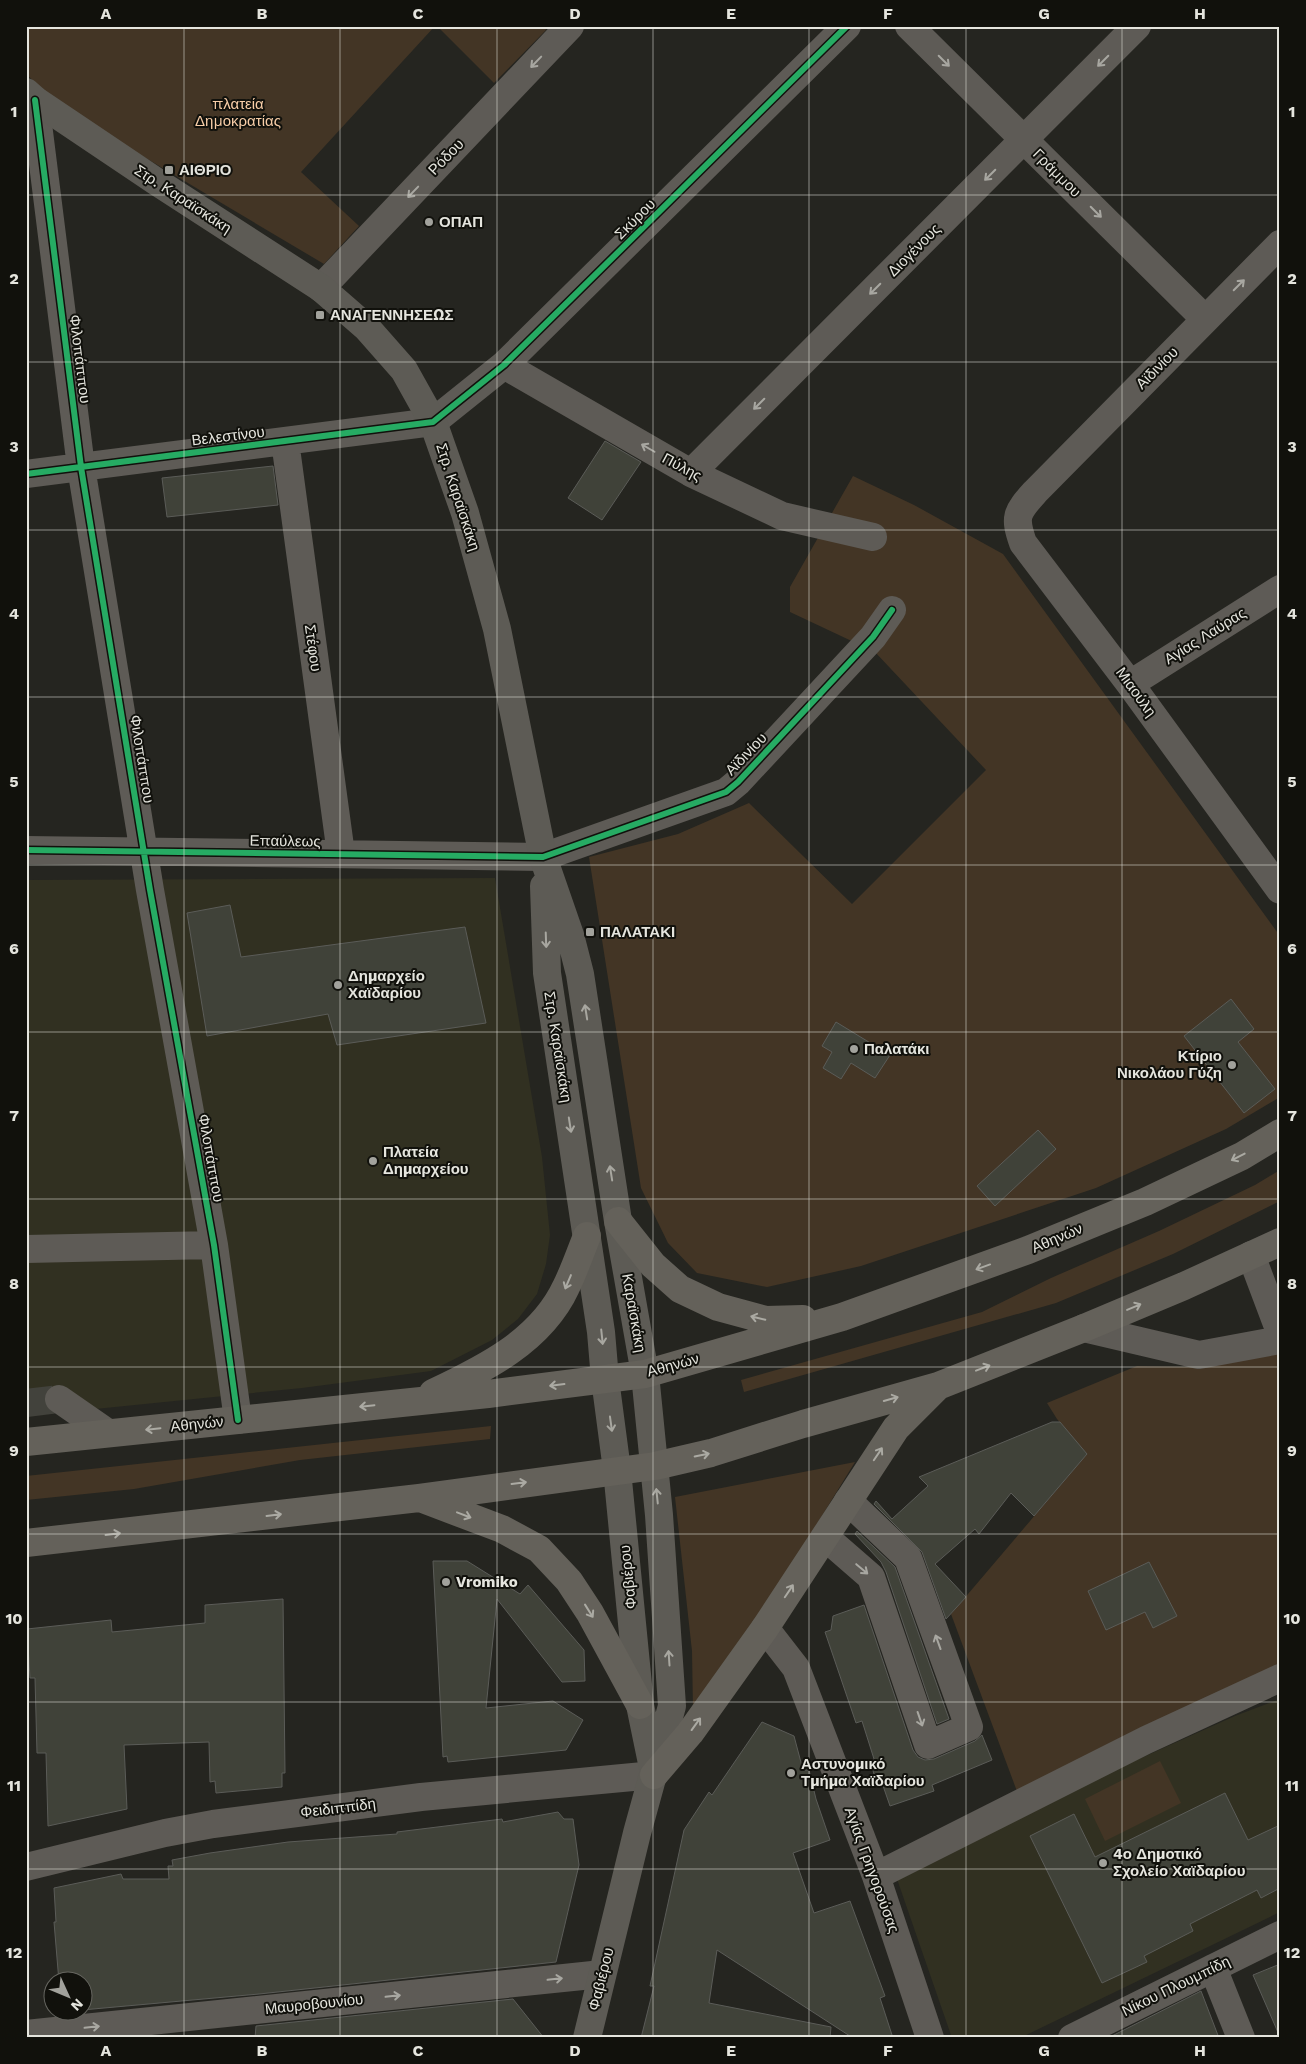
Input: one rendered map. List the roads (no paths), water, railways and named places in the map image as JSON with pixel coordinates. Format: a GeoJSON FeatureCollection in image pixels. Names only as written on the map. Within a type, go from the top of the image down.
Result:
{"type":"FeatureCollection","features":[{"type":"Feature","properties":{"kind":"highway","name":"Αθηνών"},"geometry":{"type":"LineString","coordinates":[[26,1442],[416,1402],[645,1374],[842,1318],[1019,1254],[1145,1202],[1242,1156],[1280,1133]]}},
{"type":"Feature","properties":{"kind":"highway"},"geometry":{"type":"LineString","coordinates":[[618,1221],[653,1265],[680,1289],[718,1307],[766,1320],[842,1318]]}},
{"type":"Feature","properties":{"kind":"highway"},"geometry":{"type":"LineString","coordinates":[[416,1402],[494,1363],[533,1333],[551,1311],[566,1288],[587,1236]]}},
{"type":"Feature","properties":{"kind":"highway"},"geometry":{"type":"LineString","coordinates":[[26,1543],[419,1498],[655,1466],[711,1453],[803,1424],[938,1386],[1184,1286],[1280,1242]]}},
{"type":"Feature","properties":{"kind":"highway"},"geometry":{"type":"LineString","coordinates":[[654,1775],[690,1733],[765,1628],[896,1428],[938,1386]]}},
{"type":"Feature","properties":{"kind":"highway"},"geometry":{"type":"LineString","coordinates":[[419,1498],[502,1529],[538,1549],[569,1581],[590,1613],[640,1705]]}},
{"type":"Feature","properties":{"kind":"main road","name":"Στρ. Καραϊσκάκη"},"geometry":{"type":"LineString","coordinates":[[30,96],[157,182],[321,288],[367,328],[389,351],[404,370],[433,422],[465,513],[496,629],[542,857],[570,935],[580,974],[618,1221]]}},
{"type":"Feature","properties":{"kind":"main road","name":"Στρ. Καραϊσκάκη"},"geometry":{"type":"LineString","coordinates":[[542,857],[547,973],[587,1236]]}},
{"type":"Feature","properties":{"kind":"main road","name":"Καραϊσκάκη"},"geometry":{"type":"LineString","coordinates":[[618,1221],[645,1374],[655,1466]]}},
{"type":"Feature","properties":{"kind":"main road"},"geometry":{"type":"LineString","coordinates":[[587,1236],[601,1332],[605,1379]]}},
{"type":"Feature","properties":{"kind":"main road","name":"Φαβιέρου"},"geometry":{"type":"LineString","coordinates":[[605,1379],[617,1470],[640,1705],[654,1775]]}},
{"type":"Feature","properties":{"kind":"main road","name":"Φαβιέρου"},"geometry":{"type":"LineString","coordinates":[[587,2038],[637,1834],[672,1706],[655,1466]]}},
{"type":"Feature","properties":{"kind":"street","name":"Ρόδου"},"geometry":{"type":"LineString","coordinates":[[321,288],[570,26]]}},
{"type":"Feature","properties":{"kind":"street","name":"Σκύρου"},"geometry":{"type":"LineString","coordinates":[[433,422],[504,365],[847,26]]}},
{"type":"Feature","properties":{"kind":"street","name":"Γράμμου"},"geometry":{"type":"LineString","coordinates":[[909,26],[1205,319]]}},
{"type":"Feature","properties":{"kind":"street","name":"Διογένους"},"geometry":{"type":"LineString","coordinates":[[691,473],[1137,26]]}},
{"type":"Feature","properties":{"kind":"street","name":"Φιλοπάππου"},"geometry":{"type":"LineString","coordinates":[[30,96],[81,467],[150,890],[214,1245],[238,1420]]}},
{"type":"Feature","properties":{"kind":"street","name":"Αϊδινίου"},"geometry":{"type":"LineString","coordinates":[[1035,492],[1280,244]]}},
{"type":"Feature","properties":{"kind":"street","name":"Πύλης"},"geometry":{"type":"LineString","coordinates":[[504,365],[691,473],[782,516],[873,537]]}},
{"type":"Feature","properties":{"kind":"street","name":"Βελεστίνου"},"geometry":{"type":"LineString","coordinates":[[26,474],[433,422]]}},
{"type":"Feature","properties":{"kind":"street","name":"Στέφου"},"geometry":{"type":"LineString","coordinates":[[285,441],[341,854]]}},
{"type":"Feature","properties":{"kind":"street","name":"Μιαούλη"},"geometry":{"type":"LineString","coordinates":[[1035,492],[1022,506],[1017,515],[1017,526],[1023,543],[1130,684],[1280,890]]}},
{"type":"Feature","properties":{"kind":"street","name":"Αγίας Λαύρας"},"geometry":{"type":"LineString","coordinates":[[1130,684],[1280,589]]}},
{"type":"Feature","properties":{"kind":"street","name":"Αϊδινίου"},"geometry":{"type":"LineString","coordinates":[[542,857],[726,792],[738,782],[873,637],[892,610]]}},
{"type":"Feature","properties":{"kind":"street","name":"Επαύλεως"},"geometry":{"type":"LineString","coordinates":[[26,850],[542,857]]}},
{"type":"Feature","properties":{"kind":"street"},"geometry":{"type":"LineString","coordinates":[[26,1249],[214,1245]]}},
{"type":"Feature","properties":{"kind":"street"},"geometry":{"type":"LineString","coordinates":[[1251,1255],[1280,1332]]}},
{"type":"Feature","properties":{"kind":"street"},"geometry":{"type":"LineString","coordinates":[[1084,1328],[1200,1355],[1280,1340]]}},
{"type":"Feature","properties":{"kind":"street"},"geometry":{"type":"LineString","coordinates":[[59,1399],[108,1433]]}},
{"type":"Feature","properties":{"kind":"street"},"geometry":{"type":"LineString","coordinates":[[825,1537],[871,1576],[928,1745],[970,1728],[908,1558],[848,1501]]}},
{"type":"Feature","properties":{"kind":"street","name":"Αγίας Γρηγορούσας"},"geometry":{"type":"LineString","coordinates":[[765,1628],[796,1668],[876,1876],[930,2038]]}},
{"type":"Feature","properties":{"kind":"street"},"geometry":{"type":"LineString","coordinates":[[876,1876],[1146,1740],[1280,1678]]}},
{"type":"Feature","properties":{"kind":"street","name":"Φειδιππίδη"},"geometry":{"type":"LineString","coordinates":[[26,1867],[165,1833],[213,1824],[421,1797],[654,1775]]}},
{"type":"Feature","properties":{"kind":"street","name":"Νίκου Πλουμπίδη"},"geometry":{"type":"LineString","coordinates":[[1072,2038],[1280,1935]]}},
{"type":"Feature","properties":{"kind":"street"},"geometry":{"type":"LineString","coordinates":[[1213,1968],[1241,2038]]}},
{"type":"Feature","properties":{"kind":"street","name":"Μαυροβουνίου"},"geometry":{"type":"LineString","coordinates":[[27,2029],[602,1974]]}},
{"type":"Feature","properties":{"kind":"tunnel"},"geometry":{"type":"LineString","coordinates":[[26,1403],[59,1399]]}},
{"type":"Feature","properties":{"kind":"place","name":"ΑΙΘΡΙΟ"},"geometry":{"type":"Point","coordinates":[169,170]}},
{"type":"Feature","properties":{"kind":"place","name":"ΟΠΑΠ"},"geometry":{"type":"Point","coordinates":[429,222]}},
{"type":"Feature","properties":{"kind":"place","name":"ΑΝΑΓΕΝΝΗΣΕΩΣ"},"geometry":{"type":"Point","coordinates":[320,315]}},
{"type":"Feature","properties":{"kind":"place","name":"ΠΑΛΑΤΑΚΙ"},"geometry":{"type":"Point","coordinates":[590,932]}},
{"type":"Feature","properties":{"kind":"place","name":"Δημαρχείο Χαϊδαρίου"},"geometry":{"type":"Point","coordinates":[338,985]}},
{"type":"Feature","properties":{"kind":"place","name":"Παλατάκι"},"geometry":{"type":"Point","coordinates":[854,1049]}},
{"type":"Feature","properties":{"kind":"place","name":"Κτίριο Νικολάου Γύζη"},"geometry":{"type":"Point","coordinates":[1232,1065]}},
{"type":"Feature","properties":{"kind":"place","name":"Πλατεία Δημαρχείου"},"geometry":{"type":"Point","coordinates":[373,1161]}},
{"type":"Feature","properties":{"kind":"place","name":"Vromiko"},"geometry":{"type":"Point","coordinates":[446,1582]}},
{"type":"Feature","properties":{"kind":"place","name":"Αστυνομικό Τμήμα Χαϊδαρίου"},"geometry":{"type":"Point","coordinates":[791,1773]}},
{"type":"Feature","properties":{"kind":"place","name":"4ο Δημοτικό Σχολείο Χαϊδαρίου"},"geometry":{"type":"Point","coordinates":[1103,1863]}},
{"type":"Feature","properties":{"kind":"park label","name":"πλατεία Δημοκρατίας"},"geometry":{"type":"Point","coordinates":[238,112]}}]}
